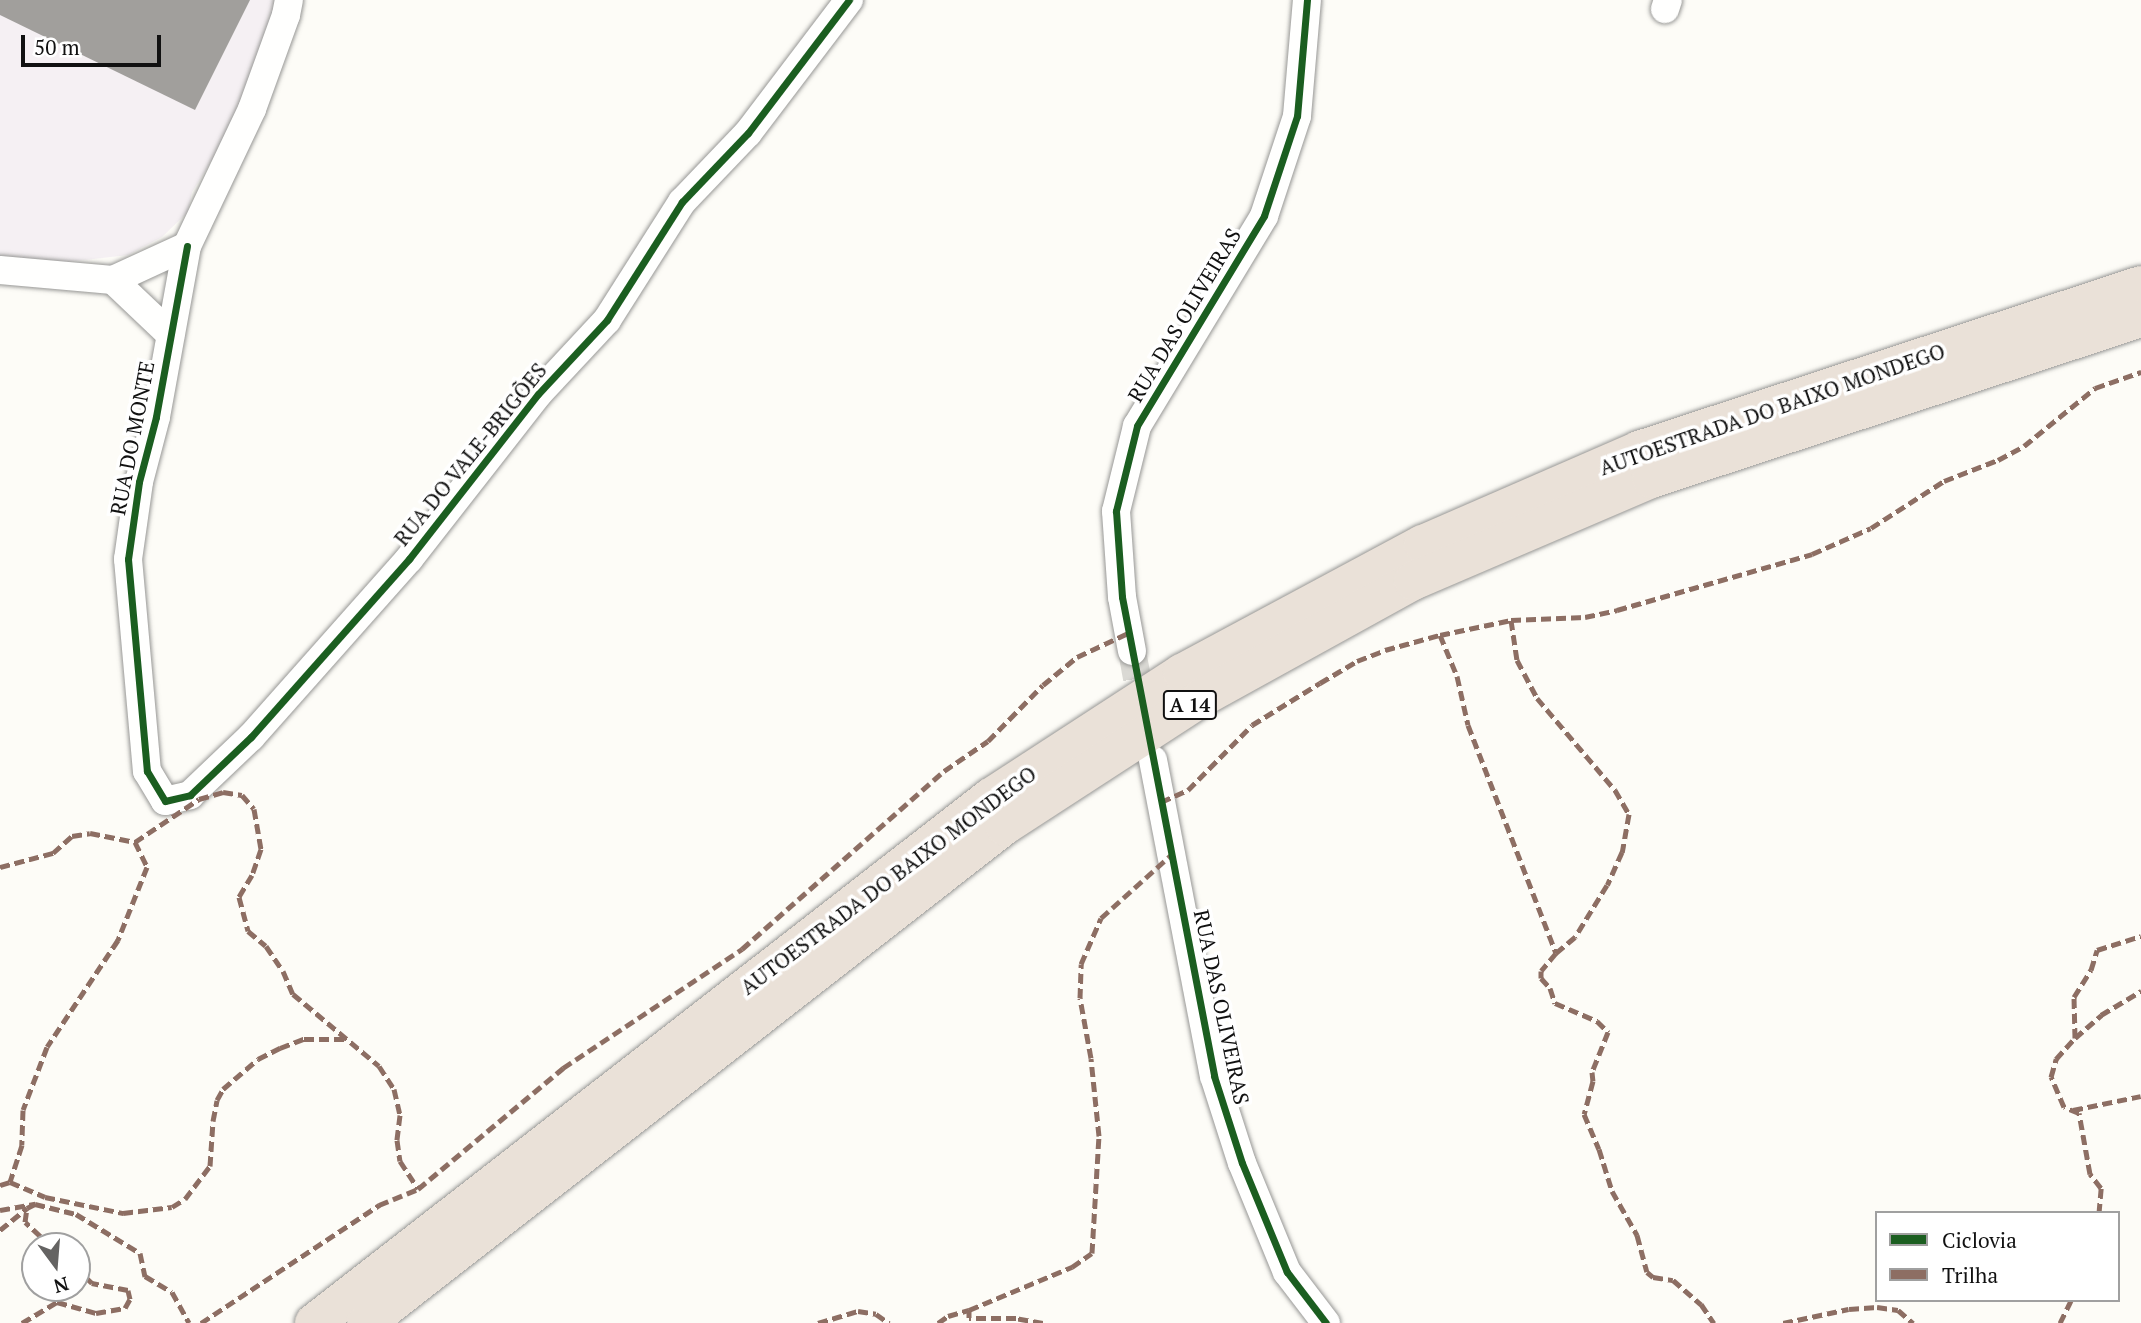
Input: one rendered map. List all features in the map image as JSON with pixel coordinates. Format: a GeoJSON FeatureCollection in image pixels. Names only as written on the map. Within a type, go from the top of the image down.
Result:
{"type":"FeatureCollection","features":[{"type":"Feature","properties":{"kind":"highway","name":"AUTOESTRADA DO BAIXO MONDEGO"},"geometry":{"type":"LineString","coordinates":[[314,1323],[991,797],[1182,673],[1423,544],[1639,450],[2141,285]]}},
{"type":"Feature","properties":{"kind":"highway","name":"AUTOESTRADA DO BAIXO MONDEGO"},"geometry":{"type":"LineString","coordinates":[[366,1323],[1004,826],[1201,698],[1413,581],[1651,479],[2141,318]]}},
{"type":"Feature","properties":{"kind":"street","name":"RUA DO MONTE"},"geometry":{"type":"LineString","coordinates":[[165,801],[147,771],[128,559],[138,482],[156,417],[187,246],[252,109],[289,0]]}},
{"type":"Feature","properties":{"kind":"street","name":"RUA DO VALE-BRIGÕES"},"geometry":{"type":"LineString","coordinates":[[165,801],[190,795],[251,737],[409,559],[538,394],[607,320],[682,202],[748,133],[849,0]]}},
{"type":"Feature","properties":{"kind":"street","name":"RUA DAS OLIVEIRAS"},"geometry":{"type":"LineString","coordinates":[[1132,651],[1122,597],[1116,511],[1138,426],[1264,216],[1297,116],[1307,0]]}},
{"type":"Feature","properties":{"kind":"street"},"geometry":{"type":"LineString","coordinates":[[0,270],[113,280],[187,246]]}},
{"type":"Feature","properties":{"kind":"street"},"geometry":{"type":"LineString","coordinates":[[113,280],[170,334]]}},
{"type":"Feature","properties":{"kind":"street","name":"RUA DAS OLIVEIRAS"},"geometry":{"type":"LineString","coordinates":[[1153,760],[1214,1076],[1242,1163],[1287,1272],[1326,1323]]}},
{"type":"Feature","properties":{"kind":"shaded area"},"geometry":{"type":"Polygon","coordinates":[[[0,0],[276,0],[241,114],[192,192],[188,212],[162,237],[128,255],[59,263],[0,258],[0,0]]]}},
{"type":"Feature","properties":{"kind":"building"},"geometry":{"type":"Polygon","coordinates":[[[0,0],[250,0],[195,110],[0,15],[0,0]]]}},
{"type":"Feature","properties":{"kind":"tunnel"},"geometry":{"type":"LineString","coordinates":[[1132,651],[1144,716]]}},
{"type":"Feature","properties":{"kind":"marked path"},"geometry":{"type":"LineString","coordinates":[[1440,635],[1511,620],[1585,617],[1812,554],[1871,528],[1944,481],[1998,460],[2024,446],[2095,388],[2141,372]]}},
{"type":"Feature","properties":{"kind":"marked path"},"geometry":{"type":"LineString","coordinates":[[1511,620],[1517,660],[1537,698],[1615,790],[1629,814],[1622,852],[1607,885],[1575,937],[1556,953]]}},
{"type":"Feature","properties":{"kind":"marked path"},"geometry":{"type":"LineString","coordinates":[[135,842],[199,799],[223,792],[242,795],[254,809],[261,849],[252,875],[239,897],[248,931],[266,946],[283,971],[293,994],[379,1066],[394,1089],[400,1115],[397,1140],[400,1161],[418,1189],[563,1068],[742,949],[944,771],[988,741],[1043,685],[1077,657],[1128,633]]}},
{"type":"Feature","properties":{"kind":"marked path"},"geometry":{"type":"LineString","coordinates":[[1161,802],[1188,790],[1252,725],[1320,683],[1357,661],[1385,650],[1440,635],[1457,676],[1468,725],[1556,953],[1541,971],[1541,978],[1550,988],[1555,1003],[1597,1021],[1608,1032],[1592,1072],[1593,1081],[1584,1114],[1599,1149],[1612,1191],[1637,1235],[1647,1272],[1653,1277],[1673,1280],[1701,1304],[1714,1323]]}},
{"type":"Feature","properties":{"kind":"marked path"},"geometry":{"type":"LineString","coordinates":[[0,867],[53,853],[72,836],[90,833],[135,842],[147,867],[118,940],[47,1047],[23,1110],[22,1145],[10,1182]]}},
{"type":"Feature","properties":{"kind":"marked path"},"geometry":{"type":"LineString","coordinates":[[1043,1323],[1016,1318],[969,1318],[969,1310],[1072,1267],[1092,1253],[1099,1136],[1091,1058],[1080,998],[1081,964],[1101,918],[1172,854]]}},
{"type":"Feature","properties":{"kind":"marked path"},"geometry":{"type":"LineString","coordinates":[[2075,1038],[2074,997],[2091,970],[2097,950],[2141,936]]}},
{"type":"Feature","properties":{"kind":"marked path"},"geometry":{"type":"LineString","coordinates":[[2099,1211],[2101,1188],[2090,1174],[2079,1113],[2064,1107],[2051,1077],[2056,1059],[2075,1038],[2101,1015],[2141,991]]}},
{"type":"Feature","properties":{"kind":"marked path"},"geometry":{"type":"LineString","coordinates":[[0,1185],[10,1182],[45,1197],[123,1213],[172,1207],[185,1199],[210,1166],[213,1121],[217,1100],[223,1089],[258,1059],[280,1048],[304,1039],[344,1039]]}},
{"type":"Feature","properties":{"kind":"marked path"},"geometry":{"type":"LineString","coordinates":[[2073,1110],[2141,1096]]}},
{"type":"Feature","properties":{"kind":"marked path"},"geometry":{"type":"LineString","coordinates":[[201,1323],[379,1205],[418,1189]]}},
{"type":"Feature","properties":{"kind":"marked path"},"geometry":{"type":"LineString","coordinates":[[0,1210],[35,1204]]}},
{"type":"Feature","properties":{"kind":"marked path"},"geometry":{"type":"LineString","coordinates":[[36,1232],[25,1222],[27,1208],[35,1204],[76,1214],[140,1253],[145,1276],[172,1292],[189,1323]]}},
{"type":"Feature","properties":{"kind":"marked path"},"geometry":{"type":"LineString","coordinates":[[0,1230],[27,1208]]}},
{"type":"Feature","properties":{"kind":"marked path"},"geometry":{"type":"LineString","coordinates":[[57,1302],[96,1313],[125,1308],[130,1299],[128,1290],[91,1282]]}},
{"type":"Feature","properties":{"kind":"marked path"},"geometry":{"type":"LineString","coordinates":[[22,1323],[57,1302]]}},
{"type":"Feature","properties":{"kind":"marked path"},"geometry":{"type":"LineString","coordinates":[[2060,1323],[2070,1302]]}},
{"type":"Feature","properties":{"kind":"marked path"},"geometry":{"type":"LineString","coordinates":[[1783,1323],[1849,1309],[1877,1307],[1898,1310],[1913,1323]]}},
{"type":"Feature","properties":{"kind":"marked path"},"geometry":{"type":"LineString","coordinates":[[938,1323],[948,1316],[969,1310]]}},
{"type":"Feature","properties":{"kind":"marked path"},"geometry":{"type":"LineString","coordinates":[[818,1323],[858,1311],[876,1314],[889,1323]]}},
{"type":"Feature","properties":{"kind":"cycle path"},"geometry":{"type":"LineString","coordinates":[[187,246],[156,417],[139,482],[128,559],[147,771],[165,801],[190,795],[251,737],[409,559],[538,394],[607,320],[682,202],[748,133],[849,0]]}},
{"type":"Feature","properties":{"kind":"cycle path"},"geometry":{"type":"LineString","coordinates":[[1307,0],[1297,116],[1264,216],[1137,426],[1116,511],[1122,597],[1214,1076],[1242,1163],[1287,1272],[1326,1323]]}}]}
